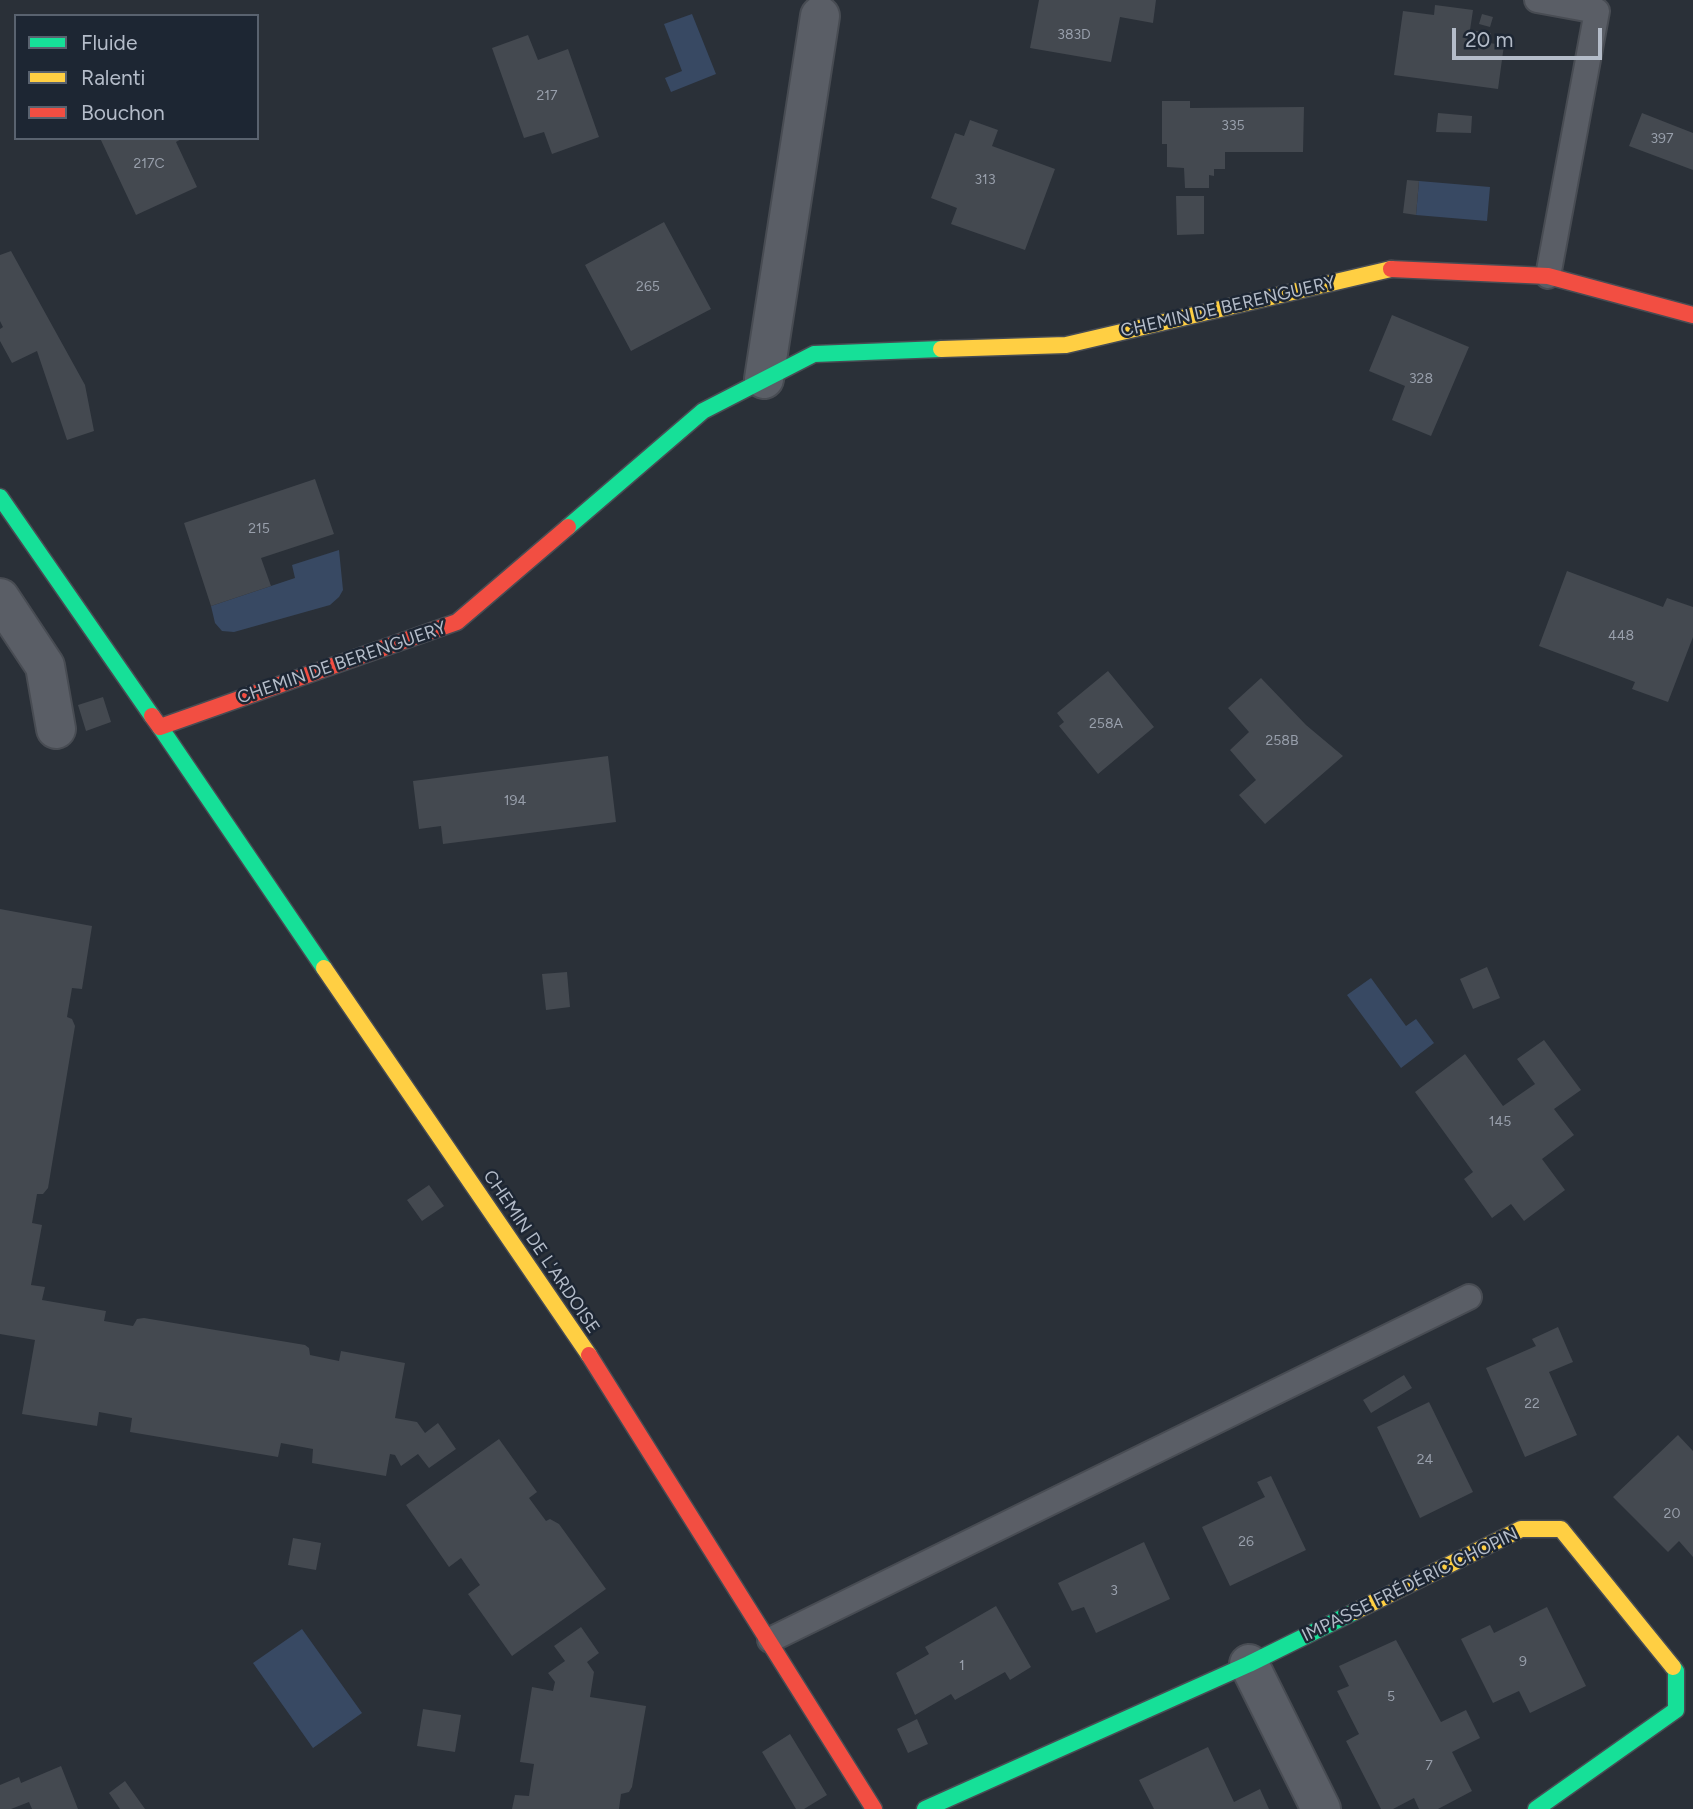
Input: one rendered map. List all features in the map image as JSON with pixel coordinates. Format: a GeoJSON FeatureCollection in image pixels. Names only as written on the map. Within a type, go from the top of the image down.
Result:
{"type":"FeatureCollection","features":[{"type":"Feature","properties":{"kind":"street"},"geometry":{"type":"LineString","coordinates":[[764,379],[820,16]]}},
{"type":"Feature","properties":{"kind":"street","name":"CHEMIN DE BERENGUERY"},"geometry":{"type":"LineString","coordinates":[[160,727],[457,622],[703,411],[814,354],[1066,345],[1396,268],[1548,276],[1693,315]]}},
{"type":"Feature","properties":{"kind":"street"},"geometry":{"type":"LineString","coordinates":[[0,498],[160,727]]}},
{"type":"Feature","properties":{"kind":"street"},"geometry":{"type":"LineString","coordinates":[[0,598],[45,666],[56,729]]}},
{"type":"Feature","properties":{"kind":"street","name":"CHEMIN DE L'ARDOISE"},"geometry":{"type":"LineString","coordinates":[[160,727],[604,1378],[874,1809]]}},
{"type":"Feature","properties":{"kind":"street","name":"IMPASSE FRÉDÉRIC CHOPIN"},"geometry":{"type":"LineString","coordinates":[[925,1809],[1249,1664],[1521,1529],[1561,1529],[1676,1671],[1676,1710],[1536,1809]]}},
{"type":"Feature","properties":{"kind":"street"},"geometry":{"type":"LineString","coordinates":[[1249,1664],[1321,1809]]}},
{"type":"Feature","properties":{"kind":"lane"},"geometry":{"type":"LineString","coordinates":[[1537,0],[1597,11],[1548,276]]}},
{"type":"Feature","properties":{"kind":"lane"},"geometry":{"type":"LineString","coordinates":[[770,1640],[1469,1297]]}},
{"type":"Feature","properties":{"kind":"water"},"geometry":{"type":"Polygon","coordinates":[[[692,14],[716,74],[671,92],[665,78],[682,71],[664,24],[692,14]]]}},
{"type":"Feature","properties":{"kind":"water"},"geometry":{"type":"Polygon","coordinates":[[[1419,181],[1490,187],[1487,221],[1416,215],[1419,181]]]}},
{"type":"Feature","properties":{"kind":"water"},"geometry":{"type":"Polygon","coordinates":[[[339,550],[343,590],[330,605],[234,632],[222,631],[215,623],[211,606],[295,578],[292,565],[339,550]]]}},
{"type":"Feature","properties":{"kind":"water"},"geometry":{"type":"Polygon","coordinates":[[[1371,978],[1406,1026],[1416,1019],[1434,1043],[1401,1068],[1347,995],[1371,978]]]}},
{"type":"Feature","properties":{"kind":"water"},"geometry":{"type":"Polygon","coordinates":[[[302,1629],[362,1713],[313,1748],[253,1663],[302,1629]]]}},
{"type":"Feature","properties":{"kind":"building"},"geometry":{"type":"Polygon","coordinates":[[[1039,0],[1156,0],[1153,23],[1120,17],[1111,62],[1030,48],[1039,0]]]}},
{"type":"Feature","properties":{"kind":"building"},"geometry":{"type":"Polygon","coordinates":[[[1435,5],[1473,10],[1470,30],[1491,33],[1489,43],[1504,45],[1498,89],[1394,75],[1403,11],[1434,15],[1435,5]]]}},
{"type":"Feature","properties":{"kind":"building"},"geometry":{"type":"Polygon","coordinates":[[[1482,14],[1493,17],[1490,27],[1479,24],[1482,14]]]}},
{"type":"Feature","properties":{"kind":"building"},"geometry":{"type":"Polygon","coordinates":[[[528,35],[538,60],[568,49],[599,137],[552,154],[544,132],[524,138],[492,48],[528,35]]]}},
{"type":"Feature","properties":{"kind":"building"},"geometry":{"type":"Polygon","coordinates":[[[1162,101],[1190,101],[1190,108],[1304,107],[1303,152],[1225,152],[1225,169],[1214,169],[1214,176],[1209,175],[1209,188],[1185,188],[1184,168],[1167,167],[1167,144],[1162,144],[1162,101]]]}},
{"type":"Feature","properties":{"kind":"building"},"geometry":{"type":"Polygon","coordinates":[[[1438,113],[1472,116],[1471,133],[1436,132],[1438,113]]]}},
{"type":"Feature","properties":{"kind":"building"},"geometry":{"type":"Polygon","coordinates":[[[1642,113],[1693,133],[1693,170],[1629,146],[1642,113]]]}},
{"type":"Feature","properties":{"kind":"building"},"geometry":{"type":"Polygon","coordinates":[[[970,120],[998,130],[992,146],[1055,169],[1025,250],[951,224],[957,208],[931,198],[955,133],[964,136],[970,120]]]}},
{"type":"Feature","properties":{"kind":"building"},"geometry":{"type":"Polygon","coordinates":[[[101,140],[180,140],[176,142],[197,187],[136,215],[101,140]]]}},
{"type":"Feature","properties":{"kind":"building"},"geometry":{"type":"Polygon","coordinates":[[[1407,180],[1419,181],[1416,215],[1403,213],[1407,180]]]}},
{"type":"Feature","properties":{"kind":"building"},"geometry":{"type":"Polygon","coordinates":[[[1176,196],[1204,196],[1204,234],[1177,235],[1176,196]]]}},
{"type":"Feature","properties":{"kind":"building"},"geometry":{"type":"Polygon","coordinates":[[[664,222],[711,309],[631,351],[585,265],[664,222]]]}},
{"type":"Feature","properties":{"kind":"building"},"geometry":{"type":"Polygon","coordinates":[[[11,251],[85,385],[94,431],[67,440],[37,351],[12,363],[0,341],[0,329],[3,327],[0,321],[0,255],[11,251]]]}},
{"type":"Feature","properties":{"kind":"building"},"geometry":{"type":"Polygon","coordinates":[[[1392,315],[1469,347],[1431,436],[1392,420],[1405,386],[1369,371],[1392,315]]]}},
{"type":"Feature","properties":{"kind":"building"},"geometry":{"type":"Polygon","coordinates":[[[315,479],[334,534],[261,558],[271,586],[211,606],[184,523],[315,479]]]}},
{"type":"Feature","properties":{"kind":"building"},"geometry":{"type":"Polygon","coordinates":[[[1567,571],[1663,607],[1667,598],[1693,607],[1693,637],[1668,702],[1632,689],[1635,682],[1539,646],[1567,571]]]}},
{"type":"Feature","properties":{"kind":"building"},"geometry":{"type":"Polygon","coordinates":[[[1108,671],[1154,727],[1098,774],[1059,726],[1064,722],[1057,713],[1108,671]]]}},
{"type":"Feature","properties":{"kind":"building"},"geometry":{"type":"Polygon","coordinates":[[[1261,678],[1306,725],[1343,756],[1265,824],[1239,795],[1256,780],[1230,750],[1249,732],[1228,708],[1261,678]]]}},
{"type":"Feature","properties":{"kind":"building"},"geometry":{"type":"Polygon","coordinates":[[[103,697],[111,722],[86,731],[78,705],[103,697]]]}},
{"type":"Feature","properties":{"kind":"building"},"geometry":{"type":"Polygon","coordinates":[[[608,756],[616,822],[443,844],[441,826],[419,829],[413,781],[608,756]]]}},
{"type":"Feature","properties":{"kind":"building"},"geometry":{"type":"Polygon","coordinates":[[[0,909],[92,926],[82,989],[72,988],[67,1017],[72,1019],[75,1026],[48,1188],[43,1194],[37,1194],[32,1223],[42,1225],[31,1285],[45,1287],[42,1300],[106,1311],[104,1321],[133,1326],[137,1319],[144,1318],[305,1345],[309,1348],[310,1355],[339,1361],[341,1351],[405,1363],[395,1418],[417,1422],[425,1433],[438,1423],[456,1449],[429,1468],[418,1454],[401,1466],[395,1455],[390,1454],[386,1476],[312,1463],[313,1449],[281,1443],[278,1457],[130,1432],[132,1418],[99,1412],[97,1426],[22,1414],[35,1340],[0,1334],[0,909]]]}},
{"type":"Feature","properties":{"kind":"building"},"geometry":{"type":"Polygon","coordinates":[[[1487,967],[1500,998],[1473,1009],[1460,979],[1487,967]]]}},
{"type":"Feature","properties":{"kind":"building"},"geometry":{"type":"Polygon","coordinates":[[[567,972],[570,1007],[546,1010],[542,974],[567,972]]]}},
{"type":"Feature","properties":{"kind":"building"},"geometry":{"type":"Polygon","coordinates":[[[1544,1040],[1581,1090],[1554,1109],[1574,1135],[1542,1159],[1565,1190],[1524,1221],[1511,1204],[1492,1218],[1464,1179],[1473,1172],[1415,1092],[1465,1054],[1503,1106],[1535,1084],[1517,1059],[1544,1040]]]}},
{"type":"Feature","properties":{"kind":"building"},"geometry":{"type":"Polygon","coordinates":[[[429,1185],[444,1206],[422,1221],[407,1200],[429,1185]]]}},
{"type":"Feature","properties":{"kind":"building"},"geometry":{"type":"Polygon","coordinates":[[[1558,1327],[1573,1362],[1549,1372],[1577,1435],[1525,1457],[1486,1368],[1536,1346],[1532,1339],[1558,1327]]]}},
{"type":"Feature","properties":{"kind":"building"},"geometry":{"type":"Polygon","coordinates":[[[1404,1375],[1412,1388],[1371,1413],[1363,1400],[1404,1375]]]}},
{"type":"Feature","properties":{"kind":"building"},"geometry":{"type":"Polygon","coordinates":[[[1429,1402],[1473,1492],[1420,1518],[1377,1427],[1429,1402]]]}},
{"type":"Feature","properties":{"kind":"building"},"geometry":{"type":"Polygon","coordinates":[[[1678,1435],[1693,1451],[1693,1557],[1679,1541],[1668,1552],[1613,1497],[1678,1435]]]}},
{"type":"Feature","properties":{"kind":"building"},"geometry":{"type":"Polygon","coordinates":[[[499,1439],[537,1492],[529,1498],[546,1521],[550,1519],[559,1524],[606,1589],[512,1656],[468,1594],[480,1585],[461,1558],[449,1567],[406,1505],[499,1439]]]}},
{"type":"Feature","properties":{"kind":"building"},"geometry":{"type":"Polygon","coordinates":[[[1271,1476],[1306,1550],[1230,1586],[1202,1527],[1265,1497],[1257,1482],[1271,1476]]]}},
{"type":"Feature","properties":{"kind":"building"},"geometry":{"type":"Polygon","coordinates":[[[293,1538],[321,1543],[316,1570],[288,1565],[293,1538]]]}},
{"type":"Feature","properties":{"kind":"building"},"geometry":{"type":"Polygon","coordinates":[[[1144,1542],[1170,1599],[1096,1633],[1084,1607],[1072,1611],[1058,1583],[1144,1542]]]}},
{"type":"Feature","properties":{"kind":"building"},"geometry":{"type":"Polygon","coordinates":[[[996,1606],[1031,1667],[1010,1680],[1005,1672],[955,1700],[951,1694],[915,1715],[896,1673],[929,1654],[925,1647],[996,1606]]]}},
{"type":"Feature","properties":{"kind":"building"},"geometry":{"type":"Polygon","coordinates":[[[1547,1607],[1586,1686],[1530,1713],[1519,1691],[1493,1703],[1461,1639],[1490,1625],[1494,1633],[1547,1607]]]}},
{"type":"Feature","properties":{"kind":"building"},"geometry":{"type":"Polygon","coordinates":[[[581,1627],[599,1653],[587,1662],[594,1672],[590,1697],[646,1706],[632,1787],[629,1792],[621,1794],[619,1809],[512,1809],[515,1795],[529,1796],[534,1764],[520,1762],[532,1687],[553,1691],[555,1682],[548,1673],[565,1661],[554,1646],[581,1627]]]}},
{"type":"Feature","properties":{"kind":"building"},"geometry":{"type":"Polygon","coordinates":[[[1396,1640],[1441,1722],[1466,1710],[1480,1738],[1452,1752],[1472,1791],[1438,1809],[1419,1809],[1414,1798],[1393,1809],[1381,1809],[1346,1741],[1359,1734],[1337,1691],[1349,1686],[1339,1666],[1396,1640]]]}},
{"type":"Feature","properties":{"kind":"building"},"geometry":{"type":"Polygon","coordinates":[[[423,1709],[461,1715],[455,1752],[417,1746],[423,1709]]]}},
{"type":"Feature","properties":{"kind":"building"},"geometry":{"type":"Polygon","coordinates":[[[917,1719],[928,1744],[908,1753],[897,1729],[917,1719]]]}},
{"type":"Feature","properties":{"kind":"building"},"geometry":{"type":"Polygon","coordinates":[[[790,1734],[827,1795],[804,1809],[796,1809],[762,1752],[790,1734]]]}},
{"type":"Feature","properties":{"kind":"building"},"geometry":{"type":"Polygon","coordinates":[[[1208,1747],[1234,1802],[1260,1789],[1269,1809],[1154,1809],[1139,1780],[1208,1747]]]}},
{"type":"Feature","properties":{"kind":"building"},"geometry":{"type":"Polygon","coordinates":[[[61,1766],[78,1809],[32,1809],[29,1802],[11,1809],[0,1809],[0,1785],[19,1777],[21,1783],[61,1766]]]}},
{"type":"Feature","properties":{"kind":"building"},"geometry":{"type":"Polygon","coordinates":[[[125,1781],[145,1809],[120,1809],[109,1793],[125,1781]]]}},
{"type":"Feature","properties":{"kind":"traffic: fast"},"geometry":{"type":"LineString","coordinates":[[568,527],[703,411],[814,354],[941,349]]}},
{"type":"Feature","properties":{"kind":"traffic: fast"},"geometry":{"type":"LineString","coordinates":[[0,497],[152,716]]}},
{"type":"Feature","properties":{"kind":"traffic: fast"},"geometry":{"type":"LineString","coordinates":[[160,727],[324,968]]}},
{"type":"Feature","properties":{"kind":"traffic: fast"},"geometry":{"type":"LineString","coordinates":[[925,1809],[1249,1664],[1354,1612]]}},
{"type":"Feature","properties":{"kind":"traffic: fast"},"geometry":{"type":"LineString","coordinates":[[1536,1809],[1676,1710],[1676,1671],[1673,1667]]}},
{"type":"Feature","properties":{"kind":"traffic: slow"},"geometry":{"type":"LineString","coordinates":[[941,349],[1066,345],[1391,269]]}},
{"type":"Feature","properties":{"kind":"traffic: slow"},"geometry":{"type":"LineString","coordinates":[[324,968],[589,1355]]}},
{"type":"Feature","properties":{"kind":"traffic: slow"},"geometry":{"type":"LineString","coordinates":[[1354,1612],[1521,1529],[1561,1529],[1673,1667]]}},
{"type":"Feature","properties":{"kind":"traffic: jam"},"geometry":{"type":"LineString","coordinates":[[1391,269],[1548,276],[1693,315]]}},
{"type":"Feature","properties":{"kind":"traffic: jam"},"geometry":{"type":"LineString","coordinates":[[152,716],[160,727],[457,622],[568,527]]}},
{"type":"Feature","properties":{"kind":"traffic: jam"},"geometry":{"type":"LineString","coordinates":[[589,1355],[874,1809]]}}]}
